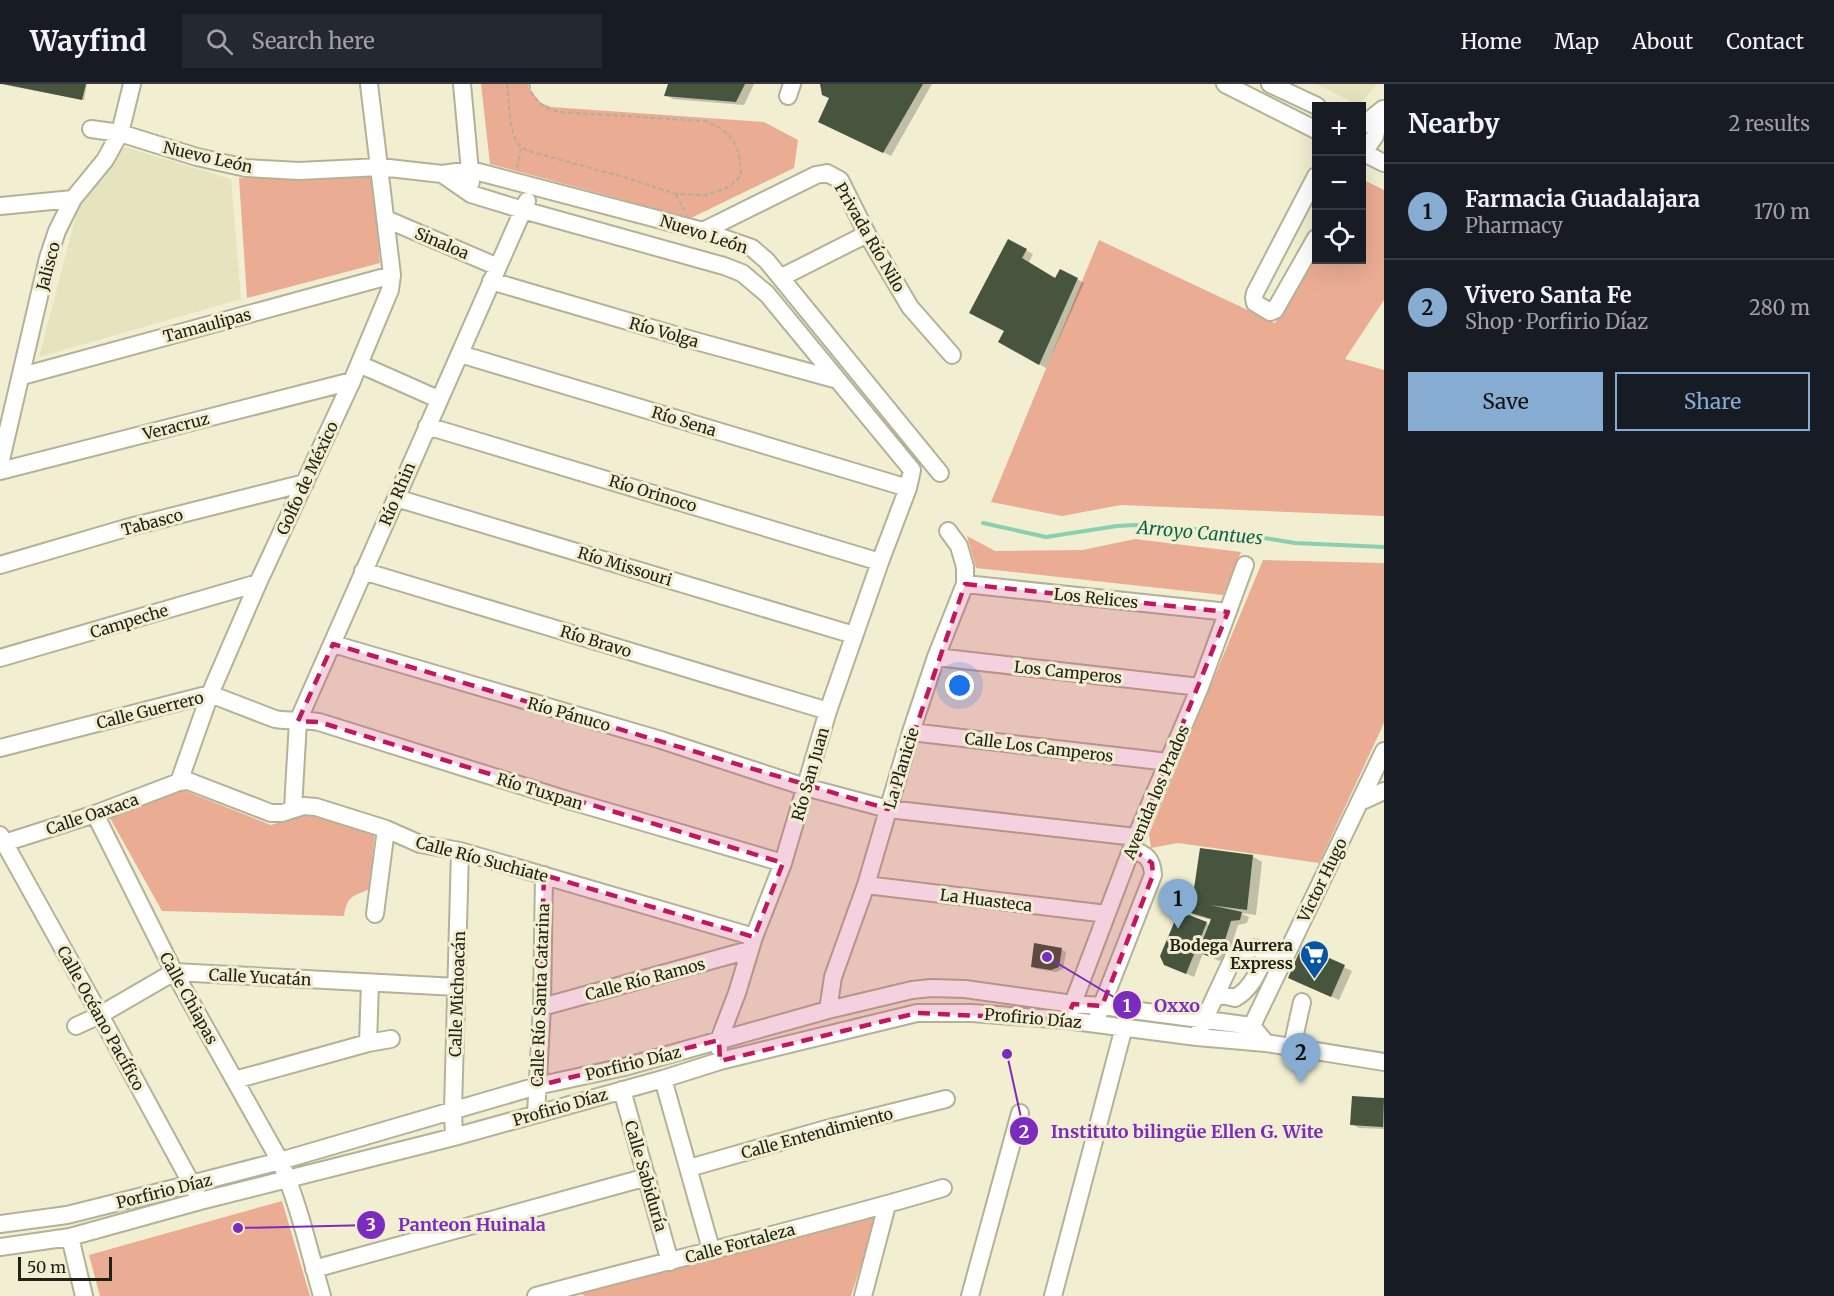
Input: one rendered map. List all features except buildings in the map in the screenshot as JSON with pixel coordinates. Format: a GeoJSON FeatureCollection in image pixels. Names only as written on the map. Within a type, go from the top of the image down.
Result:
{"type":"FeatureCollection","features":[{"type":"Feature","properties":{"kind":"street","name":"Jalisco"},"geometry":{"type":"LineString","coordinates":[[0,464],[48,258],[57,231],[73,199],[105,160],[120,133],[132,84]]}},
{"type":"Feature","properties":{"kind":"street","name":"Golfo de México"},"geometry":{"type":"LineString","coordinates":[[179,782],[210,694],[258,583],[352,381],[390,290],[392,275],[369,84]]}},
{"type":"Feature","properties":{"kind":"street"},"geometry":{"type":"LineString","coordinates":[[462,84],[471,170],[471,194]]}},
{"type":"Feature","properties":{"kind":"street"},"geometry":{"type":"LineString","coordinates":[[1225,84],[1312,128]]}},
{"type":"Feature","properties":{"kind":"street"},"geometry":{"type":"LineString","coordinates":[[1270,84],[1312,104]]}},
{"type":"Feature","properties":{"kind":"street"},"geometry":{"type":"LineString","coordinates":[[1371,132],[1383,109]]}},
{"type":"Feature","properties":{"kind":"street","name":"Nuevo León"},"geometry":{"type":"LineString","coordinates":[[91,129],[120,133],[197,157],[246,168],[299,171],[380,167],[442,174],[471,170],[703,231],[752,248],[782,278],[853,369],[940,473]]}},
{"type":"Feature","properties":{"kind":"street"},"geometry":{"type":"LineString","coordinates":[[1366,155],[1384,163]]}},
{"type":"Feature","properties":{"kind":"street","name":"Privada Río Nilo"},"geometry":{"type":"LineString","coordinates":[[703,231],[816,175],[827,173],[840,180],[867,234],[910,307],[952,355]]}},
{"type":"Feature","properties":{"kind":"street","name":"Nuevo León"},"geometry":{"type":"LineString","coordinates":[[442,174],[471,194],[742,273],[767,294],[912,470]]}},
{"type":"Feature","properties":{"kind":"street"},"geometry":{"type":"LineString","coordinates":[[1312,186],[1254,298],[1255,303],[1270,312],[1275,310],[1312,247]]}},
{"type":"Feature","properties":{"kind":"street","name":"Río Rhin"},"geometry":{"type":"LineString","coordinates":[[293,809],[298,721],[532,187]]}},
{"type":"Feature","properties":{"kind":"street"},"geometry":{"type":"LineString","coordinates":[[0,206],[73,199]]}},
{"type":"Feature","properties":{"kind":"street","name":"Sinaloa"},"geometry":{"type":"LineString","coordinates":[[386,219],[494,274]]}},
{"type":"Feature","properties":{"kind":"street"},"geometry":{"type":"LineString","coordinates":[[1288,232],[1312,241]]}},
{"type":"Feature","properties":{"kind":"street"},"geometry":{"type":"LineString","coordinates":[[782,278],[867,234]]}},
{"type":"Feature","properties":{"kind":"street","name":"Río Volga"},"geometry":{"type":"LineString","coordinates":[[494,274],[692,340],[838,380]]}},
{"type":"Feature","properties":{"kind":"street","name":"Tamaulipas"},"geometry":{"type":"LineString","coordinates":[[22,376],[392,275]]}},
{"type":"Feature","properties":{"kind":"street","name":"Río Sena"},"geometry":{"type":"LineString","coordinates":[[460,354],[908,488]]}},
{"type":"Feature","properties":{"kind":"street"},"geometry":{"type":"LineString","coordinates":[[359,364],[438,399]]}},
{"type":"Feature","properties":{"kind":"street","name":"Veracruz"},"geometry":{"type":"LineString","coordinates":[[0,471],[352,381]]}},
{"type":"Feature","properties":{"kind":"street","name":"Río Orinoco"},"geometry":{"type":"LineString","coordinates":[[427,426],[880,562]]}},
{"type":"Feature","properties":{"kind":"street"},"geometry":{"type":"LineString","coordinates":[[908,488],[912,470],[925,454]]}},
{"type":"Feature","properties":{"kind":"street","name":"Tabasco"},"geometry":{"type":"LineString","coordinates":[[0,565],[126,528],[305,483]]}},
{"type":"Feature","properties":{"kind":"street","name":"Río San Juan"},"geometry":{"type":"LineString","coordinates":[[720,1061],[719,1041],[737,993],[751,943],[783,863],[828,711],[908,488]]}},
{"type":"Feature","properties":{"kind":"street","name":"Río Missouri"},"geometry":{"type":"LineString","coordinates":[[396,498],[854,634]]}},
{"type":"Feature","properties":{"kind":"street","name":"La Planicie"},"geometry":{"type":"LineString","coordinates":[[828,1010],[833,977],[866,885],[911,732],[936,657],[965,584],[965,567],[959,546],[948,531]]}},
{"type":"Feature","properties":{"kind":"street","name":"Avenida los Prados"},"geometry":{"type":"LineString","coordinates":[[1066,1020],[1134,843],[1200,687],[1245,566]]}},
{"type":"Feature","properties":{"kind":"street","name":"Río Bravo"},"geometry":{"type":"LineString","coordinates":[[363,571],[828,711]]}},
{"type":"Feature","properties":{"kind":"street","name":"Campeche"},"geometry":{"type":"LineString","coordinates":[[0,658],[258,583]]}},
{"type":"Feature","properties":{"kind":"street","name":"Los Relices"},"geometry":{"type":"LineString","coordinates":[[965,584],[1228,612]]}},
{"type":"Feature","properties":{"kind":"street","name":"Río Pánuco"},"geometry":{"type":"LineString","coordinates":[[333,644],[661,740],[805,787],[888,810],[1134,843]]}},
{"type":"Feature","properties":{"kind":"street","name":"Los Camperos"},"geometry":{"type":"LineString","coordinates":[[936,657],[1200,687]]}},
{"type":"Feature","properties":{"kind":"street","name":"Calle Guerrero"},"geometry":{"type":"LineString","coordinates":[[0,748],[210,694],[275,719],[298,721]]}},
{"type":"Feature","properties":{"kind":"street","name":"Río Tuxpan"},"geometry":{"type":"LineString","coordinates":[[298,721],[319,722],[561,798],[783,863]]}},
{"type":"Feature","properties":{"kind":"street","name":"Calle Los Camperos"},"geometry":{"type":"LineString","coordinates":[[911,732],[1168,762]]}},
{"type":"Feature","properties":{"kind":"street","name":"Victor Hugo"},"geometry":{"type":"LineString","coordinates":[[1244,1042],[1252,1026],[1263,982],[1285,955],[1384,751]]}},
{"type":"Feature","properties":{"kind":"street","name":"Calle Río Suchiate"},"geometry":{"type":"LineString","coordinates":[[179,782],[196,783],[271,813],[282,813],[304,806],[316,807],[386,829],[420,843],[460,851],[544,875],[751,943]]}},
{"type":"Feature","properties":{"kind":"street","name":"Calle Oaxaca"},"geometry":{"type":"LineString","coordinates":[[2,839],[95,814],[179,782]]}},
{"type":"Feature","properties":{"kind":"street"},"geometry":{"type":"LineString","coordinates":[[1360,802],[1384,791]]}},
{"type":"Feature","properties":{"kind":"street","name":"Calle Chiapas"},"geometry":{"type":"LineString","coordinates":[[95,814],[174,972],[280,1161],[288,1179],[322,1296]]}},
{"type":"Feature","properties":{"kind":"street"},"geometry":{"type":"LineString","coordinates":[[375,914],[386,829]]}},
{"type":"Feature","properties":{"kind":"street","name":"Calle Océano Pacífico"},"geometry":{"type":"LineString","coordinates":[[2,839],[200,1201]]}},
{"type":"Feature","properties":{"kind":"street"},"geometry":{"type":"LineString","coordinates":[[1095,1023],[1153,875],[1152,863],[1134,843]]}},
{"type":"Feature","properties":{"kind":"street","name":"Calle Michoacán"},"geometry":{"type":"LineString","coordinates":[[454,1137],[460,851]]}},
{"type":"Feature","properties":{"kind":"street","name":"Calle Río Santa Catarina"},"geometry":{"type":"LineString","coordinates":[[536,1114],[542,1007],[544,875]]}},
{"type":"Feature","properties":{"kind":"street","name":"La Huasteca"},"geometry":{"type":"LineString","coordinates":[[866,885],[1107,914]]}},
{"type":"Feature","properties":{"kind":"street","name":"Calle Río Ramos"},"geometry":{"type":"LineString","coordinates":[[542,1007],[751,943]]}},
{"type":"Feature","properties":{"kind":"street"},"geometry":{"type":"LineString","coordinates":[[1197,1037],[1234,956],[1253,948],[1285,955]]}},
{"type":"Feature","properties":{"kind":"street"},"geometry":{"type":"LineString","coordinates":[[1217,994],[1235,998],[1263,982],[1267,951]]}},
{"type":"Feature","properties":{"kind":"street"},"geometry":{"type":"LineString","coordinates":[[76,1026],[100,1015],[174,972]]}},
{"type":"Feature","properties":{"kind":"street","name":"Calle Yucatán"},"geometry":{"type":"LineString","coordinates":[[174,972],[457,987]]}},
{"type":"Feature","properties":{"kind":"street"},"geometry":{"type":"LineString","coordinates":[[368,1043],[370,982]]}},
{"type":"Feature","properties":{"kind":"street","name":"Porfirio Díaz"},"geometry":{"type":"LineString","coordinates":[[0,1224],[67,1215],[191,1184],[280,1161],[537,1086],[624,1067],[828,1010],[912,990],[965,989],[1252,1026]]}},
{"type":"Feature","properties":{"kind":"street"},"geometry":{"type":"LineString","coordinates":[[1292,1047],[1302,1002]]}},
{"type":"Feature","properties":{"kind":"street","name":"Profirio Díaz"},"geometry":{"type":"LineString","coordinates":[[0,1247],[70,1237],[200,1201],[454,1137],[720,1061],[917,1013],[972,1013],[1124,1027]]}},
{"type":"Feature","properties":{"kind":"street"},"geometry":{"type":"LineString","coordinates":[[1252,1026],[1266,1043]]}},
{"type":"Feature","properties":{"kind":"street"},"geometry":{"type":"LineString","coordinates":[[1053,1296],[1124,1027],[1266,1043],[1384,1062]]}},
{"type":"Feature","properties":{"kind":"street"},"geometry":{"type":"LineString","coordinates":[[235,1080],[368,1043],[391,1039]]}},
{"type":"Feature","properties":{"kind":"street"},"geometry":{"type":"LineString","coordinates":[[663,1079],[711,1249]]}},
{"type":"Feature","properties":{"kind":"street","name":"Calle Sabiduría"},"geometry":{"type":"LineString","coordinates":[[622,1090],[670,1262]]}},
{"type":"Feature","properties":{"kind":"street","name":"Calle Entendimiento"},"geometry":{"type":"LineString","coordinates":[[689,1168],[826,1129],[946,1099]]}},
{"type":"Feature","properties":{"kind":"street"},"geometry":{"type":"LineString","coordinates":[[970,1296],[1020,1113]]}},
{"type":"Feature","properties":{"kind":"street"},"geometry":{"type":"LineString","coordinates":[[314,1269],[647,1177]]}},
{"type":"Feature","properties":{"kind":"street","name":"Calle Fortaleza"},"geometry":{"type":"LineString","coordinates":[[538,1296],[711,1249],[887,1205],[943,1188]]}},
{"type":"Feature","properties":{"kind":"street"},"geometry":{"type":"LineString","coordinates":[[863,1296],[887,1205]]}},
{"type":"Feature","properties":{"kind":"street"},"geometry":{"type":"LineString","coordinates":[[70,1237],[84,1296]]}},
{"type":"Feature","properties":{"kind":"path"},"geometry":{"type":"LineString","coordinates":[[507,84],[511,121],[516,140],[521,148],[676,194],[706,195],[729,187],[741,176],[741,164],[733,138],[721,127],[705,121],[559,112],[547,109],[537,102],[530,92],[529,84]]}},
{"type":"Feature","properties":{"kind":"path"},"geometry":{"type":"LineString","coordinates":[[514,182],[521,148]]}},
{"type":"Feature","properties":{"kind":"highlighted area"},"geometry":{"type":"Polygon","coordinates":[[[965,584],[1228,612],[1132,849],[1152,863],[1153,875],[1102,1006],[1073,1004],[1066,1020],[917,1013],[720,1061],[719,1040],[537,1086],[544,875],[754,937],[783,863],[319,722],[298,721],[333,644],[888,809],[965,584]]]}},
{"type":"Feature","properties":{"kind":"shaded area"},"geometry":{"type":"Polygon","coordinates":[[[481,84],[528,84],[541,103],[551,107],[764,122],[798,140],[794,168],[691,218],[490,164],[481,84]]]}},
{"type":"Feature","properties":{"kind":"shaded area"},"geometry":{"type":"Polygon","coordinates":[[[1316,84],[1377,84],[1362,102],[1353,102],[1316,84]]]}},
{"type":"Feature","properties":{"kind":"shaded area"},"geometry":{"type":"Polygon","coordinates":[[[125,147],[231,179],[241,299],[39,357],[81,197],[125,147]]]}},
{"type":"Feature","properties":{"kind":"shaded area"},"geometry":{"type":"Polygon","coordinates":[[[373,174],[380,263],[247,298],[239,178],[373,174]]]}},
{"type":"Feature","properties":{"kind":"shaded area"},"geometry":{"type":"Polygon","coordinates":[[[1366,181],[1384,190],[1384,300],[1345,359],[1384,370],[1384,516],[1121,505],[1062,516],[991,502],[1099,240],[1275,323],[1312,252],[1312,264],[1366,264],[1366,181]]]}},
{"type":"Feature","properties":{"kind":"shaded area"},"geometry":{"type":"Polygon","coordinates":[[[967,536],[995,551],[1083,550],[1135,539],[1241,552],[1223,595],[976,568],[967,536]]]}},
{"type":"Feature","properties":{"kind":"shaded area"},"geometry":{"type":"Polygon","coordinates":[[[1263,560],[1384,563],[1384,723],[1319,863],[1178,843],[1151,848],[1149,834],[1263,560]]]}},
{"type":"Feature","properties":{"kind":"shaded area"},"geometry":{"type":"Polygon","coordinates":[[[178,788],[271,825],[305,814],[375,832],[369,889],[351,898],[344,916],[162,911],[110,818],[178,788]]]}},
{"type":"Feature","properties":{"kind":"shaded area"},"geometry":{"type":"Polygon","coordinates":[[[282,1201],[310,1296],[100,1296],[89,1255],[282,1201]]]}},
{"type":"Feature","properties":{"kind":"shaded area"},"geometry":{"type":"Polygon","coordinates":[[[879,1210],[851,1296],[585,1296],[575,1291],[879,1210]]]}},
{"type":"Feature","properties":{"kind":"waterway","name":"Arroyo Cantues"},"geometry":{"type":"LineString","coordinates":[[983,523],[1046,537],[1135,525],[1222,531],[1295,543],[1384,547]]}},
{"type":"Feature","properties":{"kind":"place","name":"Farmacia Guadalajara"},"geometry":{"type":"Point","coordinates":[1178,929]}},
{"type":"Feature","properties":{"kind":"place","name":"Oxxo"},"geometry":{"type":"Point","coordinates":[1047,957]}},
{"type":"Feature","properties":{"kind":"place","name":"Bodega Aurrera Express"},"geometry":{"type":"Point","coordinates":[1314,980]}},
{"type":"Feature","properties":{"kind":"place","name":"Instituto bilingüe Ellen G. Wite"},"geometry":{"type":"Point","coordinates":[1007,1054]}},
{"type":"Feature","properties":{"kind":"place","name":"Vivero Santa Fe"},"geometry":{"type":"Point","coordinates":[1301,1083]}},
{"type":"Feature","properties":{"kind":"place","name":"Panteon Huinala"},"geometry":{"type":"Point","coordinates":[238,1228]}}]}
